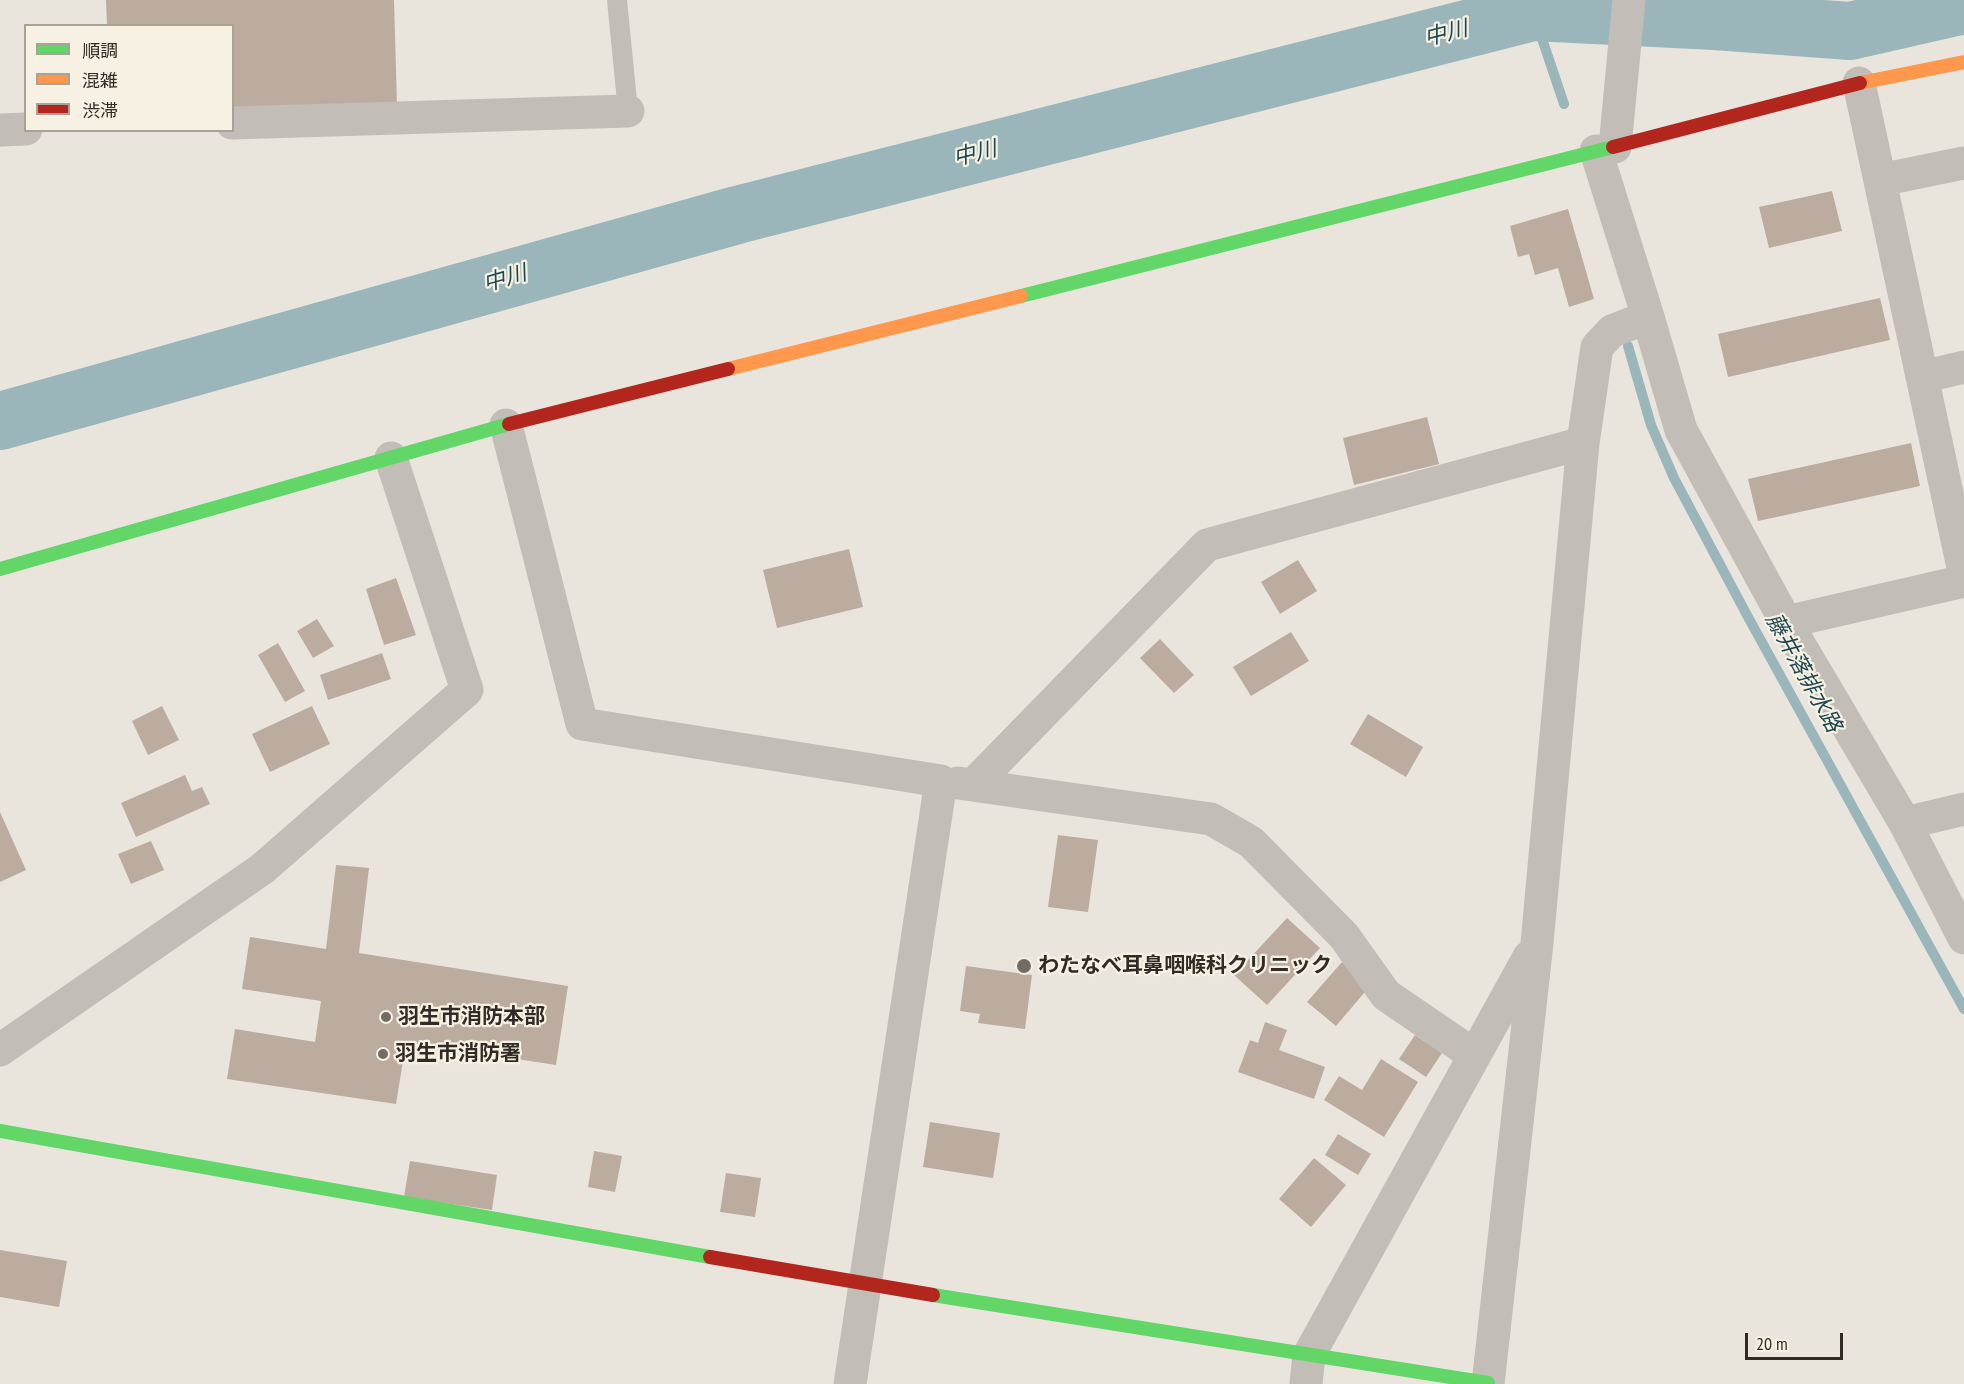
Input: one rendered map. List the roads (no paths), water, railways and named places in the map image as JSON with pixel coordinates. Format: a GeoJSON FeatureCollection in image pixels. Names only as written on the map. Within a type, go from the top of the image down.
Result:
{"type":"FeatureCollection","features":[{"type":"Feature","properties":{"kind":"street"},"geometry":{"type":"LineString","coordinates":[[1629,0],[1606,149],[1648,317],[1681,430],[1786,622],[1905,823],[1964,938]]}},
{"type":"Feature","properties":{"kind":"street"},"geometry":{"type":"LineString","coordinates":[[0,569],[506,425],[1606,149],[1859,83],[1964,62]]}},
{"type":"Feature","properties":{"kind":"street"},"geometry":{"type":"LineString","coordinates":[[1859,83],[1964,572]]}},
{"type":"Feature","properties":{"kind":"street"},"geometry":{"type":"LineString","coordinates":[[234,123],[628,111]]}},
{"type":"Feature","properties":{"kind":"street"},"geometry":{"type":"LineString","coordinates":[[0,130],[24,129]]}},
{"type":"Feature","properties":{"kind":"street"},"geometry":{"type":"LineString","coordinates":[[1880,180],[1964,164]]}},
{"type":"Feature","properties":{"kind":"street"},"geometry":{"type":"LineString","coordinates":[[0,1131],[865,1284],[1308,1370],[1488,1384],[1537,943],[1583,443],[1597,347],[1612,331],[1648,317]]}},
{"type":"Feature","properties":{"kind":"street"},"geometry":{"type":"LineString","coordinates":[[1922,377],[1964,367]]}},
{"type":"Feature","properties":{"kind":"street"},"geometry":{"type":"LineString","coordinates":[[506,425],[582,724],[941,781],[1211,819],[1251,842],[1344,936],[1386,994],[1474,1055]]}},
{"type":"Feature","properties":{"kind":"street"},"geometry":{"type":"LineString","coordinates":[[973,785],[1207,544],[1583,443]]}},
{"type":"Feature","properties":{"kind":"street"},"geometry":{"type":"LineString","coordinates":[[0,1050],[262,869],[467,690],[391,458]]}},
{"type":"Feature","properties":{"kind":"street"},"geometry":{"type":"LineString","coordinates":[[1786,622],[1964,581]]}},
{"type":"Feature","properties":{"kind":"street"},"geometry":{"type":"LineString","coordinates":[[850,1384],[941,781]]}},
{"type":"Feature","properties":{"kind":"street"},"geometry":{"type":"LineString","coordinates":[[1905,823],[1964,809]]}},
{"type":"Feature","properties":{"kind":"street"},"geometry":{"type":"LineString","coordinates":[[1308,1370],[1474,1055],[1537,943]]}},
{"type":"Feature","properties":{"kind":"lane"},"geometry":{"type":"LineString","coordinates":[[617,0],[628,111]]}},
{"type":"Feature","properties":{"kind":"waterway","name":"中川"},"geometry":{"type":"LineString","coordinates":[[0,421],[737,215],[1533,12],[1715,21],[1850,31],[1964,5]]}},
{"type":"Feature","properties":{"kind":"waterway","name":"藤井落排水路"},"geometry":{"type":"LineString","coordinates":[[1533,12],[1564,104]]}},
{"type":"Feature","properties":{"kind":"waterway","name":"藤井落排水路"},"geometry":{"type":"LineString","coordinates":[[1628,346],[1651,425],[1674,478],[1964,1009]]}},
{"type":"Feature","properties":{"kind":"place","name":"わたなべ耳鼻咽喉科クリニック"},"geometry":{"type":"Point","coordinates":[1024,966]}},
{"type":"Feature","properties":{"kind":"place","name":"羽生市消防本部"},"geometry":{"type":"Point","coordinates":[386,1017]}},
{"type":"Feature","properties":{"kind":"place","name":"羽生市消防署"},"geometry":{"type":"Point","coordinates":[383,1054]}}]}
